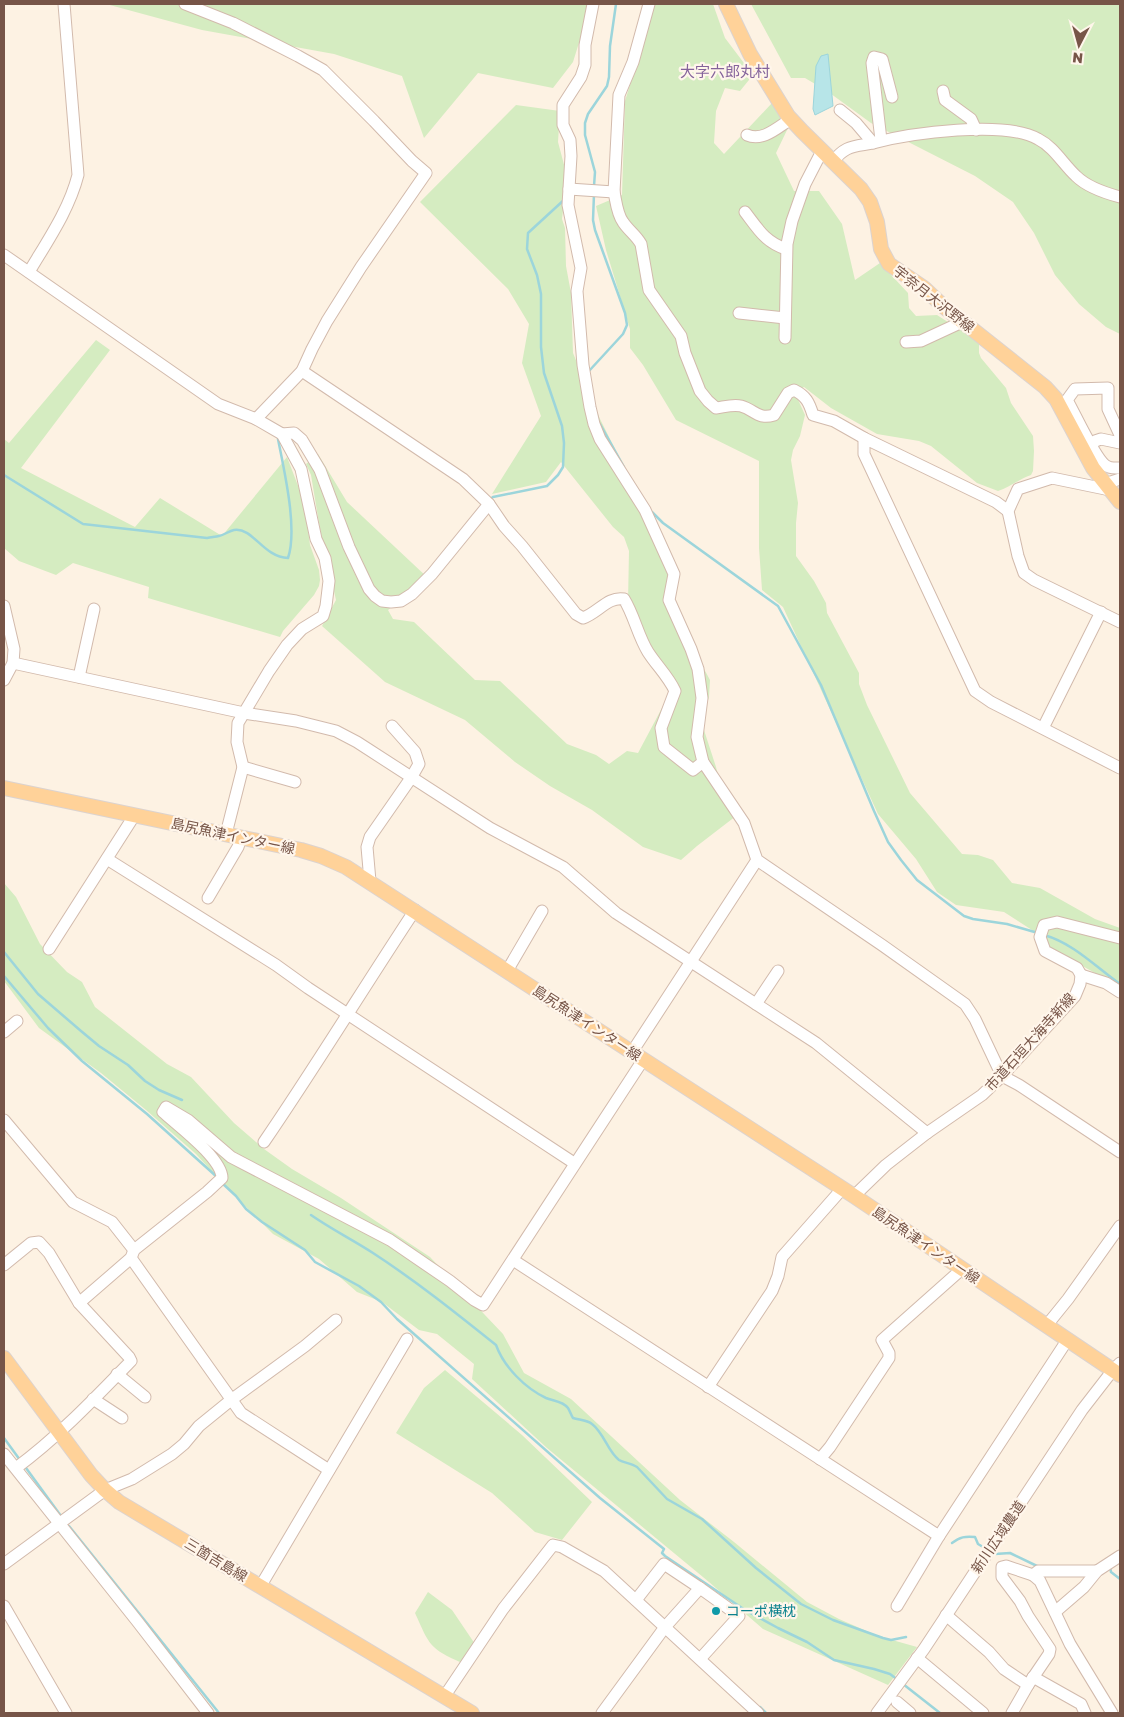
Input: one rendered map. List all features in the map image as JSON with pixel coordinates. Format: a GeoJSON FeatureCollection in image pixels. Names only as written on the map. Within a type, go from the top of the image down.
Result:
{"type":"FeatureCollection","features":[{"type":"Feature","properties":{"kind":"main road","name":"宇奈月大沢野線"},"geometry":{"type":"LineString","coordinates":[[726,4],[750,54],[791,118],[861,189],[870,202],[877,222],[881,249],[889,264],[924,288],[962,322],[1045,387],[1056,399],[1092,468],[1120,502]]}},
{"type":"Feature","properties":{"kind":"main road","name":"島尻魚津インター線"},"geometry":{"type":"LineString","coordinates":[[4,788],[226,834],[321,856],[340,864],[415,910],[848,1192],[1068,1339],[1118,1369]]}},
{"type":"Feature","properties":{"kind":"main road","name":"三箇吉島線"},"geometry":{"type":"LineString","coordinates":[[4,1358],[59,1433],[105,1490],[132,1510],[472,1713]]}},
{"type":"Feature","properties":{"kind":"street"},"geometry":{"type":"LineString","coordinates":[[29,272],[64,213],[73,195],[78,175],[64,4]]}},
{"type":"Feature","properties":{"kind":"street"},"geometry":{"type":"LineString","coordinates":[[185,4],[233,23],[323,70],[412,161],[426,172],[356,274],[327,321],[302,372],[256,419]]}},
{"type":"Feature","properties":{"kind":"street"},"geometry":{"type":"LineString","coordinates":[[593,4],[585,45],[585,65],[581,77],[563,105],[563,125],[570,140],[571,156],[568,205],[581,268],[578,300],[583,365],[592,416],[600,439],[645,510],[674,574],[669,600],[698,669],[702,698],[697,737],[703,762],[744,823],[757,860],[965,1004],[975,1019],[1002,1076],[1019,1085],[1120,1152]]}},
{"type":"Feature","properties":{"kind":"street"},"geometry":{"type":"LineString","coordinates":[[649,4],[633,62],[619,95],[614,192],[622,222],[637,237],[641,244],[649,290],[681,336],[685,353],[700,391],[708,402],[716,408],[739,406],[756,415],[768,417],[774,415],[788,393],[794,390],[804,395],[813,415],[834,421],[864,438],[996,502],[1008,511]]}},
{"type":"Feature","properties":{"kind":"street"},"geometry":{"type":"LineString","coordinates":[[877,142],[872,63],[874,57],[882,59],[892,96]]}},
{"type":"Feature","properties":{"kind":"street"},"geometry":{"type":"LineString","coordinates":[[943,91],[945,100],[971,119],[976,130]]}},
{"type":"Feature","properties":{"kind":"street"},"geometry":{"type":"LineString","coordinates":[[840,110],[877,142]]}},
{"type":"Feature","properties":{"kind":"street"},"geometry":{"type":"LineString","coordinates":[[746,135],[756,138],[762,136],[791,118]]}},
{"type":"Feature","properties":{"kind":"street"},"geometry":{"type":"LineString","coordinates":[[833,162],[838,155],[849,148],[911,135],[976,130],[1005,130],[1026,134],[1038,139],[1052,149],[1077,178],[1102,192],[1120,197]]}},
{"type":"Feature","properties":{"kind":"street"},"geometry":{"type":"LineString","coordinates":[[785,338],[786,249],[792,220],[805,184],[822,151]]}},
{"type":"Feature","properties":{"kind":"street"},"geometry":{"type":"LineString","coordinates":[[570,188],[614,192]]}},
{"type":"Feature","properties":{"kind":"street"},"geometry":{"type":"LineString","coordinates":[[745,212],[760,232],[773,245],[786,249]]}},
{"type":"Feature","properties":{"kind":"street"},"geometry":{"type":"LineString","coordinates":[[4,255],[218,404],[256,419],[282,434],[301,469],[316,538],[325,558],[329,581],[326,606],[323,616],[302,630],[287,645],[268,671],[238,723],[237,742],[243,766],[226,834]]}},
{"type":"Feature","properties":{"kind":"street"},"geometry":{"type":"LineString","coordinates":[[739,313],[785,318]]}},
{"type":"Feature","properties":{"kind":"street"},"geometry":{"type":"LineString","coordinates":[[906,342],[921,341],[962,322]]}},
{"type":"Feature","properties":{"kind":"street"},"geometry":{"type":"LineString","coordinates":[[302,372],[463,479],[488,504],[576,614],[583,618],[590,616],[601,606],[617,597],[624,599],[631,610],[648,652],[670,679],[675,691],[662,728],[664,747],[693,770],[703,762]]}},
{"type":"Feature","properties":{"kind":"street"},"geometry":{"type":"LineString","coordinates":[[1108,487],[1116,468],[1106,466],[1102,461],[1067,400],[1075,389],[1108,388],[1108,409],[1120,435]]}},
{"type":"Feature","properties":{"kind":"street"},"geometry":{"type":"LineString","coordinates":[[282,434],[294,433],[302,440],[320,470],[349,547],[369,589],[374,596],[382,600],[391,602],[401,601],[412,594],[432,574],[488,504]]}},
{"type":"Feature","properties":{"kind":"street"},"geometry":{"type":"LineString","coordinates":[[864,438],[864,454],[975,691],[991,702],[1120,768]]}},
{"type":"Feature","properties":{"kind":"street"},"geometry":{"type":"LineString","coordinates":[[1092,446],[1095,440],[1101,438],[1120,443]]}},
{"type":"Feature","properties":{"kind":"street"},"geometry":{"type":"LineString","coordinates":[[1120,479],[1108,487],[1052,478],[1018,489],[1008,511],[1018,556],[1024,573],[1034,580],[1120,622]]}},
{"type":"Feature","properties":{"kind":"street"},"geometry":{"type":"LineString","coordinates":[[4,606],[14,649],[13,663],[4,680]]}},
{"type":"Feature","properties":{"kind":"street"},"geometry":{"type":"LineString","coordinates":[[79,677],[94,609]]}},
{"type":"Feature","properties":{"kind":"street"},"geometry":{"type":"LineString","coordinates":[[1043,728],[1101,612]]}},
{"type":"Feature","properties":{"kind":"street"},"geometry":{"type":"LineString","coordinates":[[13,663],[244,713],[296,721],[336,731],[375,753],[490,828],[563,867],[616,913],[816,1043],[927,1132]]}},
{"type":"Feature","properties":{"kind":"street"},"geometry":{"type":"LineString","coordinates":[[370,881],[367,847],[370,837],[419,764],[415,752],[392,726]]}},
{"type":"Feature","properties":{"kind":"street"},"geometry":{"type":"LineString","coordinates":[[243,766],[295,782]]}},
{"type":"Feature","properties":{"kind":"street"},"geometry":{"type":"LineString","coordinates":[[49,949],[134,816]]}},
{"type":"Feature","properties":{"kind":"street"},"geometry":{"type":"LineString","coordinates":[[208,898],[238,847],[241,838]]}},
{"type":"Feature","properties":{"kind":"street"},"geometry":{"type":"LineString","coordinates":[[107,859],[276,965],[347,1014],[574,1163]]}},
{"type":"Feature","properties":{"kind":"street"},"geometry":{"type":"LineString","coordinates":[[79,1303],[222,1178],[222,1171],[202,1148],[181,1126],[163,1112],[166,1107],[188,1120],[231,1157],[390,1240],[483,1305],[574,1163],[638,1056],[690,962],[757,860]]}},
{"type":"Feature","properties":{"kind":"street"},"geometry":{"type":"LineString","coordinates":[[264,1142],[415,910]]}},
{"type":"Feature","properties":{"kind":"street"},"geometry":{"type":"LineString","coordinates":[[507,971],[542,911]]}},
{"type":"Feature","properties":{"kind":"street"},"geometry":{"type":"LineString","coordinates":[[1120,938],[1057,922],[1044,925],[1040,937],[1046,951],[1076,968],[1081,975],[1106,983],[1120,992]]}},
{"type":"Feature","properties":{"kind":"street"},"geometry":{"type":"LineString","coordinates":[[756,1004],[778,971]]}},
{"type":"Feature","properties":{"kind":"street","name":"市道石垣大海寺新線"},"geometry":{"type":"LineString","coordinates":[[708,1386],[772,1291],[778,1276],[782,1257],[848,1192],[927,1132],[982,1095],[1002,1076],[1075,996],[1080,984],[1081,975]]}},
{"type":"Feature","properties":{"kind":"street"},"geometry":{"type":"LineString","coordinates":[[4,1032],[17,1021]]}},
{"type":"Feature","properties":{"kind":"street"},"geometry":{"type":"LineString","coordinates":[[4,1120],[73,1202],[112,1222],[241,1413],[329,1470]]}},
{"type":"Feature","properties":{"kind":"street"},"geometry":{"type":"LineString","coordinates":[[1047,1325],[1120,1226]]}},
{"type":"Feature","properties":{"kind":"street"},"geometry":{"type":"LineString","coordinates":[[4,1265],[31,1243],[39,1242],[49,1253],[79,1303],[131,1361],[59,1433],[37,1453],[16,1468]]}},
{"type":"Feature","properties":{"kind":"street"},"geometry":{"type":"LineString","coordinates":[[513,1260],[938,1536]]}},
{"type":"Feature","properties":{"kind":"street"},"geometry":{"type":"LineString","coordinates":[[820,1459],[830,1448],[889,1358],[889,1353],[882,1340],[962,1269]]}},
{"type":"Feature","properties":{"kind":"street"},"geometry":{"type":"LineString","coordinates":[[4,1564],[105,1490],[132,1479],[172,1454],[184,1444],[199,1426],[336,1320]]}},
{"type":"Feature","properties":{"kind":"street"},"geometry":{"type":"LineString","coordinates":[[260,1587],[407,1339]]}},
{"type":"Feature","properties":{"kind":"street"},"geometry":{"type":"LineString","coordinates":[[896,1606],[938,1536],[1068,1339]]}},
{"type":"Feature","properties":{"kind":"street","name":"新川広域農道"},"geometry":{"type":"LineString","coordinates":[[877,1713],[901,1682],[1082,1410],[1118,1369]]}},
{"type":"Feature","properties":{"kind":"street"},"geometry":{"type":"LineString","coordinates":[[118,1374],[145,1397]]}},
{"type":"Feature","properties":{"kind":"street"},"geometry":{"type":"LineString","coordinates":[[93,1399],[122,1418]]}},
{"type":"Feature","properties":{"kind":"street"},"geometry":{"type":"LineString","coordinates":[[4,1454],[144,1629],[208,1713]]}},
{"type":"Feature","properties":{"kind":"street"},"geometry":{"type":"LineString","coordinates":[[444,1697],[504,1609],[553,1545],[562,1547],[604,1571],[638,1597],[758,1713]]}},
{"type":"Feature","properties":{"kind":"street"},"geometry":{"type":"LineString","coordinates":[[1055,1612],[1084,1587],[1097,1571],[1120,1556]]}},
{"type":"Feature","properties":{"kind":"street"},"geometry":{"type":"LineString","coordinates":[[638,1597],[664,1564],[739,1616],[702,1657]]}},
{"type":"Feature","properties":{"kind":"street"},"geometry":{"type":"LineString","coordinates":[[1012,1713],[1030,1681],[1049,1654],[1050,1649],[1020,1601],[1002,1577],[1002,1567],[1006,1566],[1034,1575],[1040,1581],[1070,1644],[1112,1713]]}},
{"type":"Feature","properties":{"kind":"street"},"geometry":{"type":"LineString","coordinates":[[1034,1575],[1038,1571],[1097,1571]]}},
{"type":"Feature","properties":{"kind":"street"},"geometry":{"type":"LineString","coordinates":[[602,1713],[667,1625],[700,1588]]}},
{"type":"Feature","properties":{"kind":"street"},"geometry":{"type":"LineString","coordinates":[[4,1606],[66,1713]]}},
{"type":"Feature","properties":{"kind":"street"},"geometry":{"type":"LineString","coordinates":[[946,1615],[989,1652],[1004,1669],[1081,1704],[1085,1713]]}},
{"type":"Feature","properties":{"kind":"street"},"geometry":{"type":"LineString","coordinates":[[917,1658],[983,1713]]}},
{"type":"Feature","properties":{"kind":"street"},"geometry":{"type":"LineString","coordinates":[[897,1702],[910,1713]]}},
{"type":"Feature","properties":{"kind":"green space"},"geometry":{"type":"Polygon","coordinates":[[[106,4],[591,4],[573,62],[553,88],[478,73],[424,138],[402,76],[334,54],[202,30],[106,4]]]}},
{"type":"Feature","properties":{"kind":"green space"},"geometry":{"type":"Polygon","coordinates":[[[655,4],[713,4],[725,38],[753,75],[740,91],[725,88],[716,111],[714,143],[724,154],[772,103],[788,128],[776,153],[794,191],[819,191],[842,224],[855,280],[880,263],[908,293],[909,308],[916,316],[937,315],[979,342],[981,358],[1006,388],[1011,403],[1033,436],[1033,471],[1031,475],[998,491],[977,483],[931,446],[919,441],[877,434],[831,408],[804,387],[795,393],[805,415],[791,460],[798,503],[796,556],[814,581],[826,603],[827,613],[859,673],[859,684],[867,705],[910,793],[962,854],[978,855],[993,860],[1012,883],[1040,888],[1095,919],[1120,928],[1120,934],[1052,918],[1035,932],[1004,912],[956,905],[937,892],[916,859],[878,814],[783,607],[762,590],[759,548],[759,461],[676,420],[643,365],[630,348],[630,329],[606,250],[596,206],[622,195],[625,101],[655,4]]]}},
{"type":"Feature","properties":{"kind":"green space"},"geometry":{"type":"Polygon","coordinates":[[[751,4],[1120,4],[1120,334],[1106,327],[1079,304],[1055,275],[1034,233],[1013,202],[975,176],[871,123],[827,91],[805,78],[791,78],[751,4]]]}},
{"type":"Feature","properties":{"kind":"green space"},"geometry":{"type":"Polygon","coordinates":[[[516,105],[560,111],[558,142],[567,176],[562,219],[565,228],[566,266],[571,293],[573,353],[600,419],[642,503],[664,560],[678,621],[710,680],[709,697],[704,712],[703,727],[724,798],[736,816],[681,860],[643,847],[592,810],[550,786],[515,762],[465,720],[385,682],[322,626],[336,600],[320,529],[311,475],[306,464],[318,454],[347,502],[428,578],[388,610],[393,619],[414,622],[475,680],[500,681],[567,744],[596,755],[609,764],[627,751],[638,753],[671,691],[628,602],[629,551],[624,537],[613,527],[561,462],[546,482],[492,494],[541,416],[522,363],[529,324],[508,289],[420,202],[516,105]]]}},
{"type":"Feature","properties":{"kind":"green space"},"geometry":{"type":"Polygon","coordinates":[[[96,340],[110,350],[21,468],[135,527],[160,498],[222,536],[287,457],[305,504],[310,545],[319,570],[320,580],[314,595],[280,637],[148,598],[149,587],[73,563],[56,575],[19,561],[4,548],[4,439],[9,443],[96,340]]]}},
{"type":"Feature","properties":{"kind":"green space"},"geometry":{"type":"Polygon","coordinates":[[[4,883],[16,897],[40,944],[67,972],[82,982],[95,1007],[167,1064],[191,1077],[234,1123],[264,1149],[430,1257],[503,1334],[524,1373],[571,1399],[680,1500],[807,1602],[839,1619],[878,1636],[917,1647],[888,1685],[763,1629],[547,1448],[472,1379],[474,1364],[437,1334],[419,1330],[382,1302],[357,1292],[319,1259],[273,1234],[196,1154],[101,1073],[39,1028],[4,981],[4,883]]]}},
{"type":"Feature","properties":{"kind":"green space"},"geometry":{"type":"Polygon","coordinates":[[[1056,925],[1120,941],[1120,990],[1109,981],[1049,947],[1046,943],[1046,927],[1056,925]]]}},
{"type":"Feature","properties":{"kind":"green space"},"geometry":{"type":"Polygon","coordinates":[[[445,1370],[522,1435],[592,1502],[562,1540],[535,1532],[492,1493],[396,1433],[424,1388],[445,1370]]]}},
{"type":"Feature","properties":{"kind":"green space"},"geometry":{"type":"Polygon","coordinates":[[[428,1592],[452,1610],[475,1644],[462,1663],[443,1654],[432,1645],[424,1633],[415,1613],[428,1592]]]}},
{"type":"Feature","properties":{"kind":"water"},"geometry":{"type":"Polygon","coordinates":[[[828,54],[833,106],[815,115],[813,109],[816,66],[821,56],[828,54]]]}},
{"type":"Feature","properties":{"kind":"waterway"},"geometry":{"type":"LineString","coordinates":[[594,186],[595,172],[585,135],[585,123],[588,114],[607,86],[616,4]]}},
{"type":"Feature","properties":{"kind":"waterway"},"geometry":{"type":"LineString","coordinates":[[589,371],[623,334],[627,325],[625,313],[595,230],[593,220],[594,194]]}},
{"type":"Feature","properties":{"kind":"waterway"},"geometry":{"type":"LineString","coordinates":[[489,500],[493,497],[547,486],[563,467],[564,443],[562,426],[544,373],[541,347],[541,294],[537,275],[527,249],[528,233],[565,199]]}},
{"type":"Feature","properties":{"kind":"waterway"},"geometry":{"type":"LineString","coordinates":[[600,424],[624,467]]}},
{"type":"Feature","properties":{"kind":"waterway"},"geometry":{"type":"LineString","coordinates":[[4,475],[83,524],[207,538],[234,530],[241,530],[253,537],[272,553],[288,558],[291,546],[291,516],[279,436]]}},
{"type":"Feature","properties":{"kind":"waterway"},"geometry":{"type":"LineString","coordinates":[[652,512],[663,523],[778,606],[821,685],[888,842],[917,880],[964,916],[1007,924],[1038,933]]}},
{"type":"Feature","properties":{"kind":"waterway"},"geometry":{"type":"LineString","coordinates":[[1044,935],[1065,944],[1084,956],[1120,984]]}},
{"type":"Feature","properties":{"kind":"waterway"},"geometry":{"type":"LineString","coordinates":[[4,952],[38,994],[99,1046],[128,1065],[145,1081],[159,1090],[182,1100]]}},
{"type":"Feature","properties":{"kind":"waterway"},"geometry":{"type":"LineString","coordinates":[[4,976],[48,1028],[82,1061],[147,1114],[217,1177]]}},
{"type":"Feature","properties":{"kind":"waterway"},"geometry":{"type":"LineString","coordinates":[[222,1183],[246,1209],[262,1222],[305,1250],[315,1262],[359,1286],[381,1302],[397,1319],[600,1498],[664,1549],[662,1553],[665,1556],[745,1610],[807,1642],[834,1660],[874,1669],[890,1674],[898,1680]]}},
{"type":"Feature","properties":{"kind":"waterway"},"geometry":{"type":"LineString","coordinates":[[311,1215],[389,1264],[466,1321],[496,1345],[510,1369],[530,1389],[546,1398],[563,1404],[568,1408],[573,1418],[592,1424],[600,1432],[615,1457],[637,1467],[667,1499],[702,1519],[756,1568],[801,1604],[833,1620],[883,1638],[891,1640],[906,1637]]}},
{"type":"Feature","properties":{"kind":"waterway"},"geometry":{"type":"LineString","coordinates":[[4,1438],[20,1460]]}},
{"type":"Feature","properties":{"kind":"waterway"},"geometry":{"type":"LineString","coordinates":[[26,1468],[61,1516]]}},
{"type":"Feature","properties":{"kind":"waterway"},"geometry":{"type":"LineString","coordinates":[[69,1526],[219,1713]]}},
{"type":"Feature","properties":{"kind":"waterway"},"geometry":{"type":"LineString","coordinates":[[952,1543],[963,1537],[975,1537],[978,1544],[983,1547]]}},
{"type":"Feature","properties":{"kind":"waterway"},"geometry":{"type":"LineString","coordinates":[[995,1554],[1010,1553],[1037,1566]]}},
{"type":"Feature","properties":{"kind":"waterway"},"geometry":{"type":"LineString","coordinates":[[1110,1567],[1111,1572],[1120,1579]]}},
{"type":"Feature","properties":{"kind":"waterway"},"geometry":{"type":"LineString","coordinates":[[903,1684],[940,1713]]}},
{"type":"Feature","properties":{"kind":"waterway"},"geometry":{"type":"LineString","coordinates":[[760,1707],[766,1713]]}},
{"type":"Feature","properties":{"kind":"place","name":"コーポ横枕"},"geometry":{"type":"Point","coordinates":[716,1611]}},
{"type":"Feature","properties":{"kind":"district","name":"大字六郎丸村"},"geometry":{"type":"Point","coordinates":[725,72]}}]}
